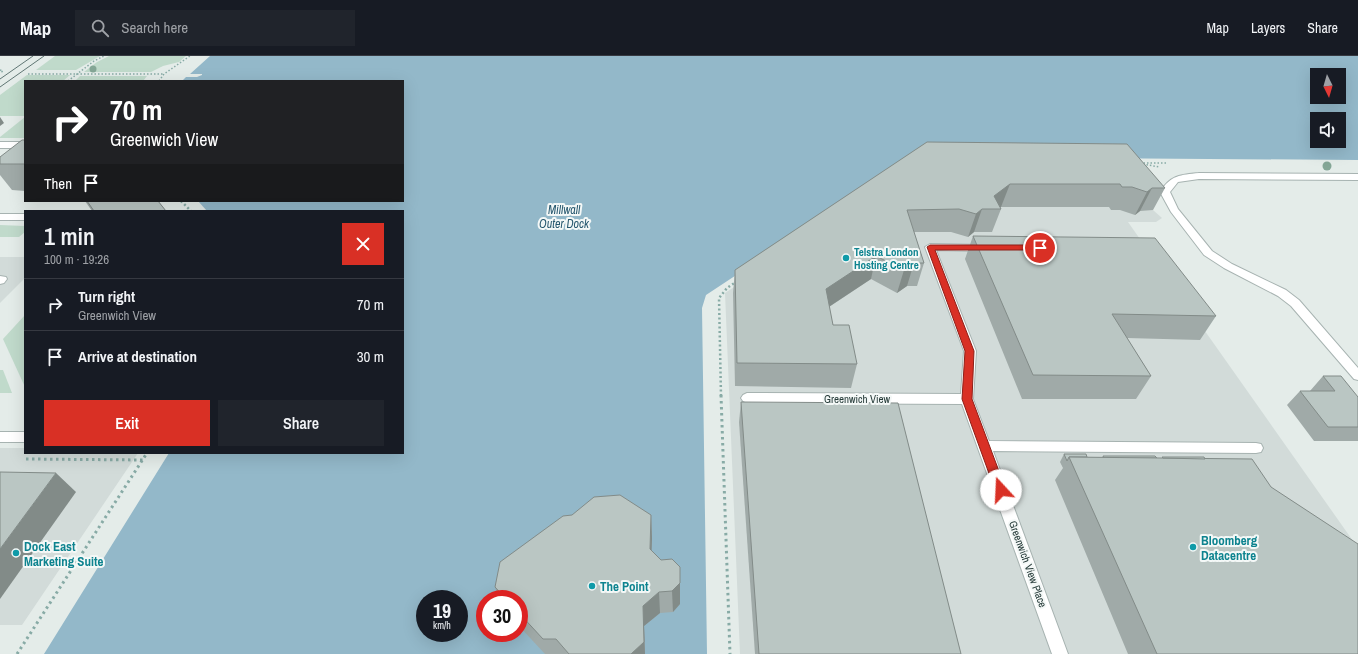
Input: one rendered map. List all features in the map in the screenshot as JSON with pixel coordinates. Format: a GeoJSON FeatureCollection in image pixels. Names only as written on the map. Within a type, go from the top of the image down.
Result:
{"type":"FeatureCollection","features":[{"type":"Feature","properties":{"kind":"street"},"geometry":{"type":"LineString","coordinates":[[0,145],[24,146]]}},
{"type":"Feature","properties":{"kind":"street"},"geometry":{"type":"LineString","coordinates":[[15,156],[24,147]]}},
{"type":"Feature","properties":{"kind":"street"},"geometry":{"type":"LineString","coordinates":[[1358,177],[1199,176],[1180,178],[1170,183],[1165,192],[1174,210],[1208,253],[1228,266],[1282,293],[1295,303],[1358,376]]}},
{"type":"Feature","properties":{"kind":"street"},"geometry":{"type":"LineString","coordinates":[[0,217],[24,217]]}},
{"type":"Feature","properties":{"kind":"street","name":"Greenwich View Place"},"geometry":{"type":"LineString","coordinates":[[993,248],[930,247],[970,351],[967,399],[1060,654]]}},
{"type":"Feature","properties":{"kind":"street","name":"Greenwich View"},"geometry":{"type":"LineString","coordinates":[[747,398],[967,399]]}},
{"type":"Feature","properties":{"kind":"street"},"geometry":{"type":"LineString","coordinates":[[0,437],[24,437]]}},
{"type":"Feature","properties":{"kind":"street"},"geometry":{"type":"LineString","coordinates":[[984,446],[1256,448]]}},
{"type":"Feature","properties":{"kind":"path"},"geometry":{"type":"LineString","coordinates":[[69,80],[104,56]]}},
{"type":"Feature","properties":{"kind":"path"},"geometry":{"type":"LineString","coordinates":[[160,80],[164,74],[190,56]]}},
{"type":"Feature","properties":{"kind":"path"},"geometry":{"type":"LineString","coordinates":[[0,70],[2,70],[1,73]]}},
{"type":"Feature","properties":{"kind":"path"},"geometry":{"type":"LineString","coordinates":[[28,74],[164,74]]}},
{"type":"Feature","properties":{"kind":"path"},"geometry":{"type":"LineString","coordinates":[[1158,162],[1137,163],[1158,167]]}},
{"type":"Feature","properties":{"kind":"path"},"geometry":{"type":"LineString","coordinates":[[182,202],[190,210]]}},
{"type":"Feature","properties":{"kind":"path"},"geometry":{"type":"LineString","coordinates":[[730,654],[719,298],[727,288],[740,279]]}},
{"type":"Feature","properties":{"kind":"path"},"geometry":{"type":"LineString","coordinates":[[17,654],[146,454]]}},
{"type":"Feature","properties":{"kind":"path"},"geometry":{"type":"LineString","coordinates":[[24,459],[143,460]]}},
{"type":"Feature","properties":{"kind":"shaded area"},"geometry":{"type":"Polygon","coordinates":[[[921,164],[1153,210],[1162,218],[1156,222],[1128,222],[1358,548],[1358,654],[740,654],[725,293],[921,164]]]}},
{"type":"Feature","properties":{"kind":"shaded area"},"geometry":{"type":"Polygon","coordinates":[[[0,257],[24,257],[24,279],[0,303],[0,257]]]}},
{"type":"Feature","properties":{"kind":"shaded area"},"geometry":{"type":"Polygon","coordinates":[[[0,448],[24,448],[24,454],[137,454],[22,625],[0,625],[0,448]]]}},
{"type":"Feature","properties":{"kind":"green space"},"geometry":{"type":"Polygon","coordinates":[[[55,56],[100,56],[76,70],[36,70],[55,56]]]}},
{"type":"Feature","properties":{"kind":"green space"},"geometry":{"type":"Polygon","coordinates":[[[109,56],[186,56],[179,62],[163,66],[151,72],[84,72],[97,62],[109,56]]]}},
{"type":"Feature","properties":{"kind":"green space"},"geometry":{"type":"Polygon","coordinates":[[[27,75],[70,75],[64,80],[24,80],[24,116],[0,116],[0,95],[27,75]]]}},
{"type":"Feature","properties":{"kind":"green space"},"geometry":{"type":"Polygon","coordinates":[[[80,76],[147,76],[144,80],[76,80],[80,76]]]}},
{"type":"Feature","properties":{"kind":"green space"},"geometry":{"type":"Polygon","coordinates":[[[24,118],[24,138],[0,137],[24,118]]]}},
{"type":"Feature","properties":{"kind":"green space"},"geometry":{"type":"Polygon","coordinates":[[[0,225],[24,226],[24,233],[19,237],[0,237],[0,225]]]}},
{"type":"Feature","properties":{"kind":"green space"},"geometry":{"type":"Polygon","coordinates":[[[24,316],[24,385],[3,339],[24,316]]]}},
{"type":"Feature","properties":{"kind":"green space"},"geometry":{"type":"Polygon","coordinates":[[[0,370],[3,370],[12,393],[0,393],[0,370]]]}},
{"type":"Feature","properties":{"kind":"water","name":"Millwall Outer Dock"},"geometry":{"type":"Polygon","coordinates":[[[210,56],[1358,56],[1358,160],[937,157],[906,163],[706,295],[702,308],[707,654],[44,654],[168,454],[404,454],[404,210],[206,210],[199,202],[404,202],[404,80],[183,80],[186,77],[197,77],[202,75],[190,74],[210,56]]]}},
{"type":"Feature","properties":{"kind":"building"},"geometry":{"type":"Polygon","coordinates":[[[24,140],[24,164],[0,164],[0,157],[24,140]]]}},
{"type":"Feature","properties":{"kind":"building","name":"Telstra London Hosting Centre"},"geometry":{"type":"Polygon","coordinates":[[[927,142],[1127,144],[1165,188],[1152,188],[1147,192],[1132,187],[1122,187],[1120,184],[1010,184],[994,196],[1001,209],[982,209],[976,214],[959,209],[907,210],[924,263],[914,263],[904,270],[876,256],[826,289],[833,325],[849,325],[857,364],[737,363],[735,270],[927,142]]]}},
{"type":"Feature","properties":{"kind":"building"},"geometry":{"type":"Polygon","coordinates":[[[88,202],[159,202],[165,210],[93,210],[88,202]]]}},
{"type":"Feature","properties":{"kind":"building"},"geometry":{"type":"Polygon","coordinates":[[[973,236],[1155,238],[1216,316],[1112,314],[1151,376],[1033,375],[973,236]]]}},
{"type":"Feature","properties":{"kind":"building"},"geometry":{"type":"Polygon","coordinates":[[[1323,376],[1341,376],[1358,397],[1358,427],[1328,427],[1300,391],[1335,391],[1323,376]]]}},
{"type":"Feature","properties":{"kind":"building"},"geometry":{"type":"Polygon","coordinates":[[[741,402],[898,403],[961,654],[759,654],[741,402]]]}},
{"type":"Feature","properties":{"kind":"building"},"geometry":{"type":"Polygon","coordinates":[[[1064,454],[1086,454],[1087,457],[1069,457],[1067,461],[1064,454]]]}},
{"type":"Feature","properties":{"kind":"building"},"geometry":{"type":"Polygon","coordinates":[[[1103,456],[1155,456],[1157,458],[1104,458],[1103,456]]]}},
{"type":"Feature","properties":{"kind":"building","name":"Bloomberg Datacentre"},"geometry":{"type":"Polygon","coordinates":[[[1069,457],[1252,459],[1271,487],[1358,544],[1358,654],[1157,654],[1069,457]]]}},
{"type":"Feature","properties":{"kind":"building"},"geometry":{"type":"Polygon","coordinates":[[[1162,457],[1204,457],[1205,459],[1163,458],[1162,457]]]}},
{"type":"Feature","properties":{"kind":"building"},"geometry":{"type":"Polygon","coordinates":[[[0,472],[56,473],[0,549],[0,472]]]}},
{"type":"Feature","properties":{"kind":"building","name":"The Point"},"geometry":{"type":"Polygon","coordinates":[[[620,495],[651,515],[650,549],[661,560],[672,559],[680,567],[680,583],[672,591],[659,592],[643,606],[644,642],[631,654],[569,654],[556,639],[543,639],[528,623],[528,590],[498,590],[495,587],[500,562],[563,516],[572,515],[594,497],[620,495]]]}},
{"type":"Feature","properties":{"kind":"tram line"},"geometry":{"type":"LineString","coordinates":[[0,79],[33,56]]}},
{"type":"Feature","properties":{"kind":"tram line"},"geometry":{"type":"LineString","coordinates":[[0,87],[44,56]]}},
{"type":"Feature","properties":{"kind":"place","name":"Telstra London Hosting Centre"},"geometry":{"type":"Point","coordinates":[846,258]}},
{"type":"Feature","properties":{"kind":"place","name":"Bloomberg Datacentre"},"geometry":{"type":"Point","coordinates":[1193,547]}},
{"type":"Feature","properties":{"kind":"place","name":"Dock East Marketing Suite"},"geometry":{"type":"Point","coordinates":[16,553]}},
{"type":"Feature","properties":{"kind":"place","name":"The Point"},"geometry":{"type":"Point","coordinates":[592,586]}},
{"type":"Feature","properties":{"kind":"route"},"geometry":{"type":"LineString","coordinates":[[1001,490],[967,399],[970,351],[930,247],[1040,248]]}}]}
